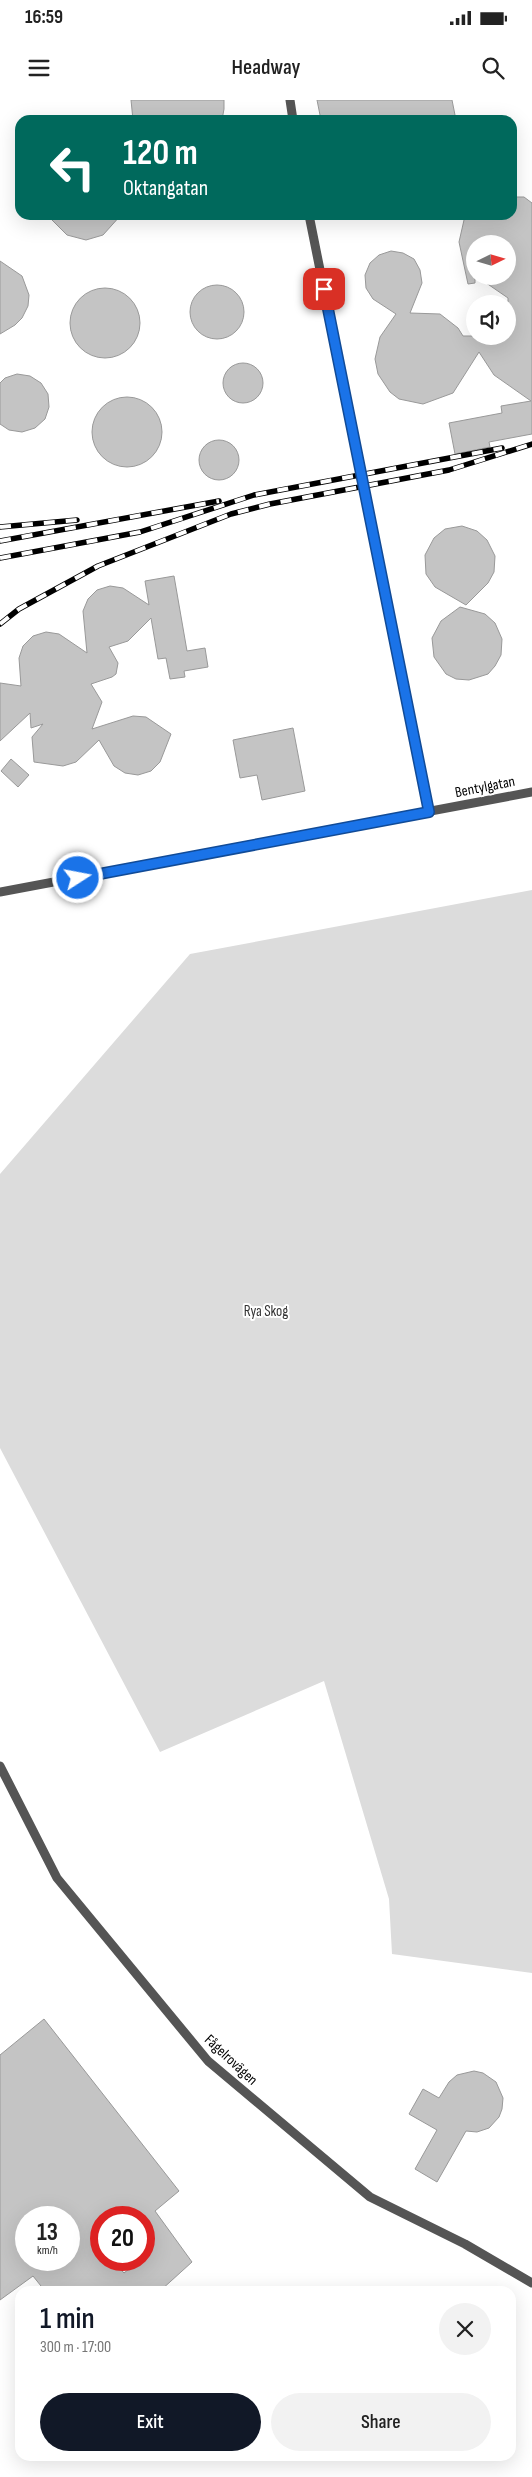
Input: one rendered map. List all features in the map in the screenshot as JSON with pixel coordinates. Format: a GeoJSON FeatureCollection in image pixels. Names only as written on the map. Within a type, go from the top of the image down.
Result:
{"type":"FeatureCollection","features":[{"type":"Feature","properties":{"kind":"lane"},"geometry":{"type":"LineString","coordinates":[[290,100],[292,115]]}},
{"type":"Feature","properties":{"kind":"lane"},"geometry":{"type":"LineString","coordinates":[[310,220],[429,812]]}},
{"type":"Feature","properties":{"kind":"lane","name":"Bentylgatan"},"geometry":{"type":"LineString","coordinates":[[0,892],[532,792]]}},
{"type":"Feature","properties":{"kind":"lane","name":"Fågelrovägen"},"geometry":{"type":"LineString","coordinates":[[0,1766],[57,1878],[208,2061],[370,2197],[465,2244],[532,2283]]}},
{"type":"Feature","properties":{"kind":"green space","name":"Rya Skog"},"geometry":{"type":"Polygon","coordinates":[[[532,890],[532,1973],[392,1954],[389,1899],[324,1681],[160,1752],[0,1448],[0,1174],[190,954],[532,890]]]}},
{"type":"Feature","properties":{"kind":"building"},"geometry":{"type":"Polygon","coordinates":[[[131,100],[224,100],[223,115],[132,115],[131,100]]]}},
{"type":"Feature","properties":{"kind":"building"},"geometry":{"type":"Polygon","coordinates":[[[317,100],[452,100],[455,115],[320,115],[317,100]]]}},
{"type":"Feature","properties":{"kind":"building"},"geometry":{"type":"Polygon","coordinates":[[[517,197],[524,197],[532,203],[532,434],[489,442],[490,447],[455,454],[449,423],[502,413],[501,406],[531,401],[494,375],[479,352],[453,393],[423,404],[399,399],[390,392],[378,374],[375,359],[380,337],[396,314],[373,299],[366,288],[365,275],[370,263],[379,255],[391,251],[403,253],[414,259],[420,270],[422,283],[410,313],[440,314],[458,328],[463,336],[466,336],[466,345],[516,345],[516,295],[504,295],[489,285],[516,285],[516,235],[466,235],[466,275],[459,242],[464,220],[517,220],[517,197]]]}},
{"type":"Feature","properties":{"kind":"building"},"geometry":{"type":"Polygon","coordinates":[[[52,220],[116,220],[103,235],[86,240],[67,235],[52,220]]]}},
{"type":"Feature","properties":{"kind":"building"},"geometry":{"type":"Polygon","coordinates":[[[0,261],[22,276],[29,295],[28,306],[22,318],[15,325],[0,334],[0,261]]]}},
{"type":"Feature","properties":{"kind":"building"},"geometry":{"type":"Polygon","coordinates":[[[212,285],[222,285],[232,289],[240,297],[244,312],[240,327],[232,335],[222,339],[212,339],[202,335],[194,327],[190,317],[190,307],[194,297],[202,289],[212,285]]]}},
{"type":"Feature","properties":{"kind":"building"},"geometry":{"type":"Polygon","coordinates":[[[112,288],[125,294],[134,303],[138,309],[140,323],[138,337],[130,348],[119,356],[98,358],[91,356],[80,348],[72,337],[70,316],[72,309],[80,298],[91,290],[112,288]]]}},
{"type":"Feature","properties":{"kind":"building"},"geometry":{"type":"Polygon","coordinates":[[[243,363],[257,369],[263,383],[257,397],[243,403],[229,397],[223,383],[229,369],[243,363]]]}},
{"type":"Feature","properties":{"kind":"building"},"geometry":{"type":"Polygon","coordinates":[[[17,374],[30,376],[41,383],[48,394],[49,407],[45,419],[35,428],[22,432],[9,430],[0,424],[0,383],[5,378],[17,374]]]}},
{"type":"Feature","properties":{"kind":"building"},"geometry":{"type":"Polygon","coordinates":[[[120,397],[134,397],[147,403],[156,412],[162,425],[160,445],[152,457],[134,467],[120,467],[107,461],[98,452],[92,439],[92,425],[98,412],[107,403],[120,397]]]}},
{"type":"Feature","properties":{"kind":"building"},"geometry":{"type":"Polygon","coordinates":[[[219,440],[233,446],[239,460],[233,474],[219,480],[205,474],[199,460],[205,446],[219,440]]]}},
{"type":"Feature","properties":{"kind":"building"},"geometry":{"type":"Polygon","coordinates":[[[462,526],[477,531],[487,540],[495,556],[494,572],[488,583],[466,605],[435,587],[426,574],[425,555],[434,538],[445,529],[462,526]]]}},
{"type":"Feature","properties":{"kind":"building"},"geometry":{"type":"Polygon","coordinates":[[[174,576],[187,651],[205,648],[208,667],[184,671],[185,677],[170,679],[166,658],[158,659],[151,618],[128,641],[109,647],[118,663],[116,674],[91,684],[102,702],[92,729],[133,716],[146,717],[171,734],[160,762],[151,771],[138,775],[125,773],[114,766],[99,740],[76,762],[63,766],[34,762],[32,737],[43,724],[31,728],[30,713],[0,741],[0,683],[21,686],[19,658],[23,646],[33,636],[46,632],[59,634],[87,653],[83,611],[88,599],[97,590],[110,586],[123,588],[149,605],[145,581],[174,576]]]}},
{"type":"Feature","properties":{"kind":"building"},"geometry":{"type":"Polygon","coordinates":[[[460,607],[485,614],[495,623],[502,639],[501,655],[495,666],[488,674],[469,680],[456,679],[446,674],[434,657],[432,638],[441,621],[460,607]]]}},
{"type":"Feature","properties":{"kind":"building"},"geometry":{"type":"Polygon","coordinates":[[[293,728],[305,791],[262,800],[257,775],[240,778],[233,740],[293,728]]]}},
{"type":"Feature","properties":{"kind":"building"},"geometry":{"type":"Polygon","coordinates":[[[11,759],[29,775],[18,787],[1,771],[11,759]]]}},
{"type":"Feature","properties":{"kind":"building"},"geometry":{"type":"Polygon","coordinates":[[[44,2019],[179,2191],[155,2211],[192,2262],[166,2286],[41,2286],[33,2276],[19,2286],[15,2286],[15,2289],[0,2300],[0,2055],[44,2019]]]}},
{"type":"Feature","properties":{"kind":"building"},"geometry":{"type":"Polygon","coordinates":[[[474,2071],[483,2073],[496,2082],[503,2098],[502,2109],[499,2117],[489,2128],[477,2132],[466,2131],[437,2182],[415,2169],[437,2130],[409,2114],[423,2089],[439,2098],[449,2082],[457,2075],[474,2071]]]}},
{"type":"Feature","properties":{"kind":"railway"},"geometry":{"type":"LineString","coordinates":[[0,624],[19,609],[98,566],[231,514],[270,504],[449,470],[532,444]]}},
{"type":"Feature","properties":{"kind":"railway"},"geometry":{"type":"LineString","coordinates":[[0,558],[140,532],[254,495],[502,448]]}},
{"type":"Feature","properties":{"kind":"railway"},"geometry":{"type":"LineString","coordinates":[[0,541],[219,501]]}},
{"type":"Feature","properties":{"kind":"railway"},"geometry":{"type":"LineString","coordinates":[[0,527],[77,520]]}},
{"type":"Feature","properties":{"kind":"route"},"geometry":{"type":"LineString","coordinates":[[78,878],[429,812],[324,289]]}}]}
